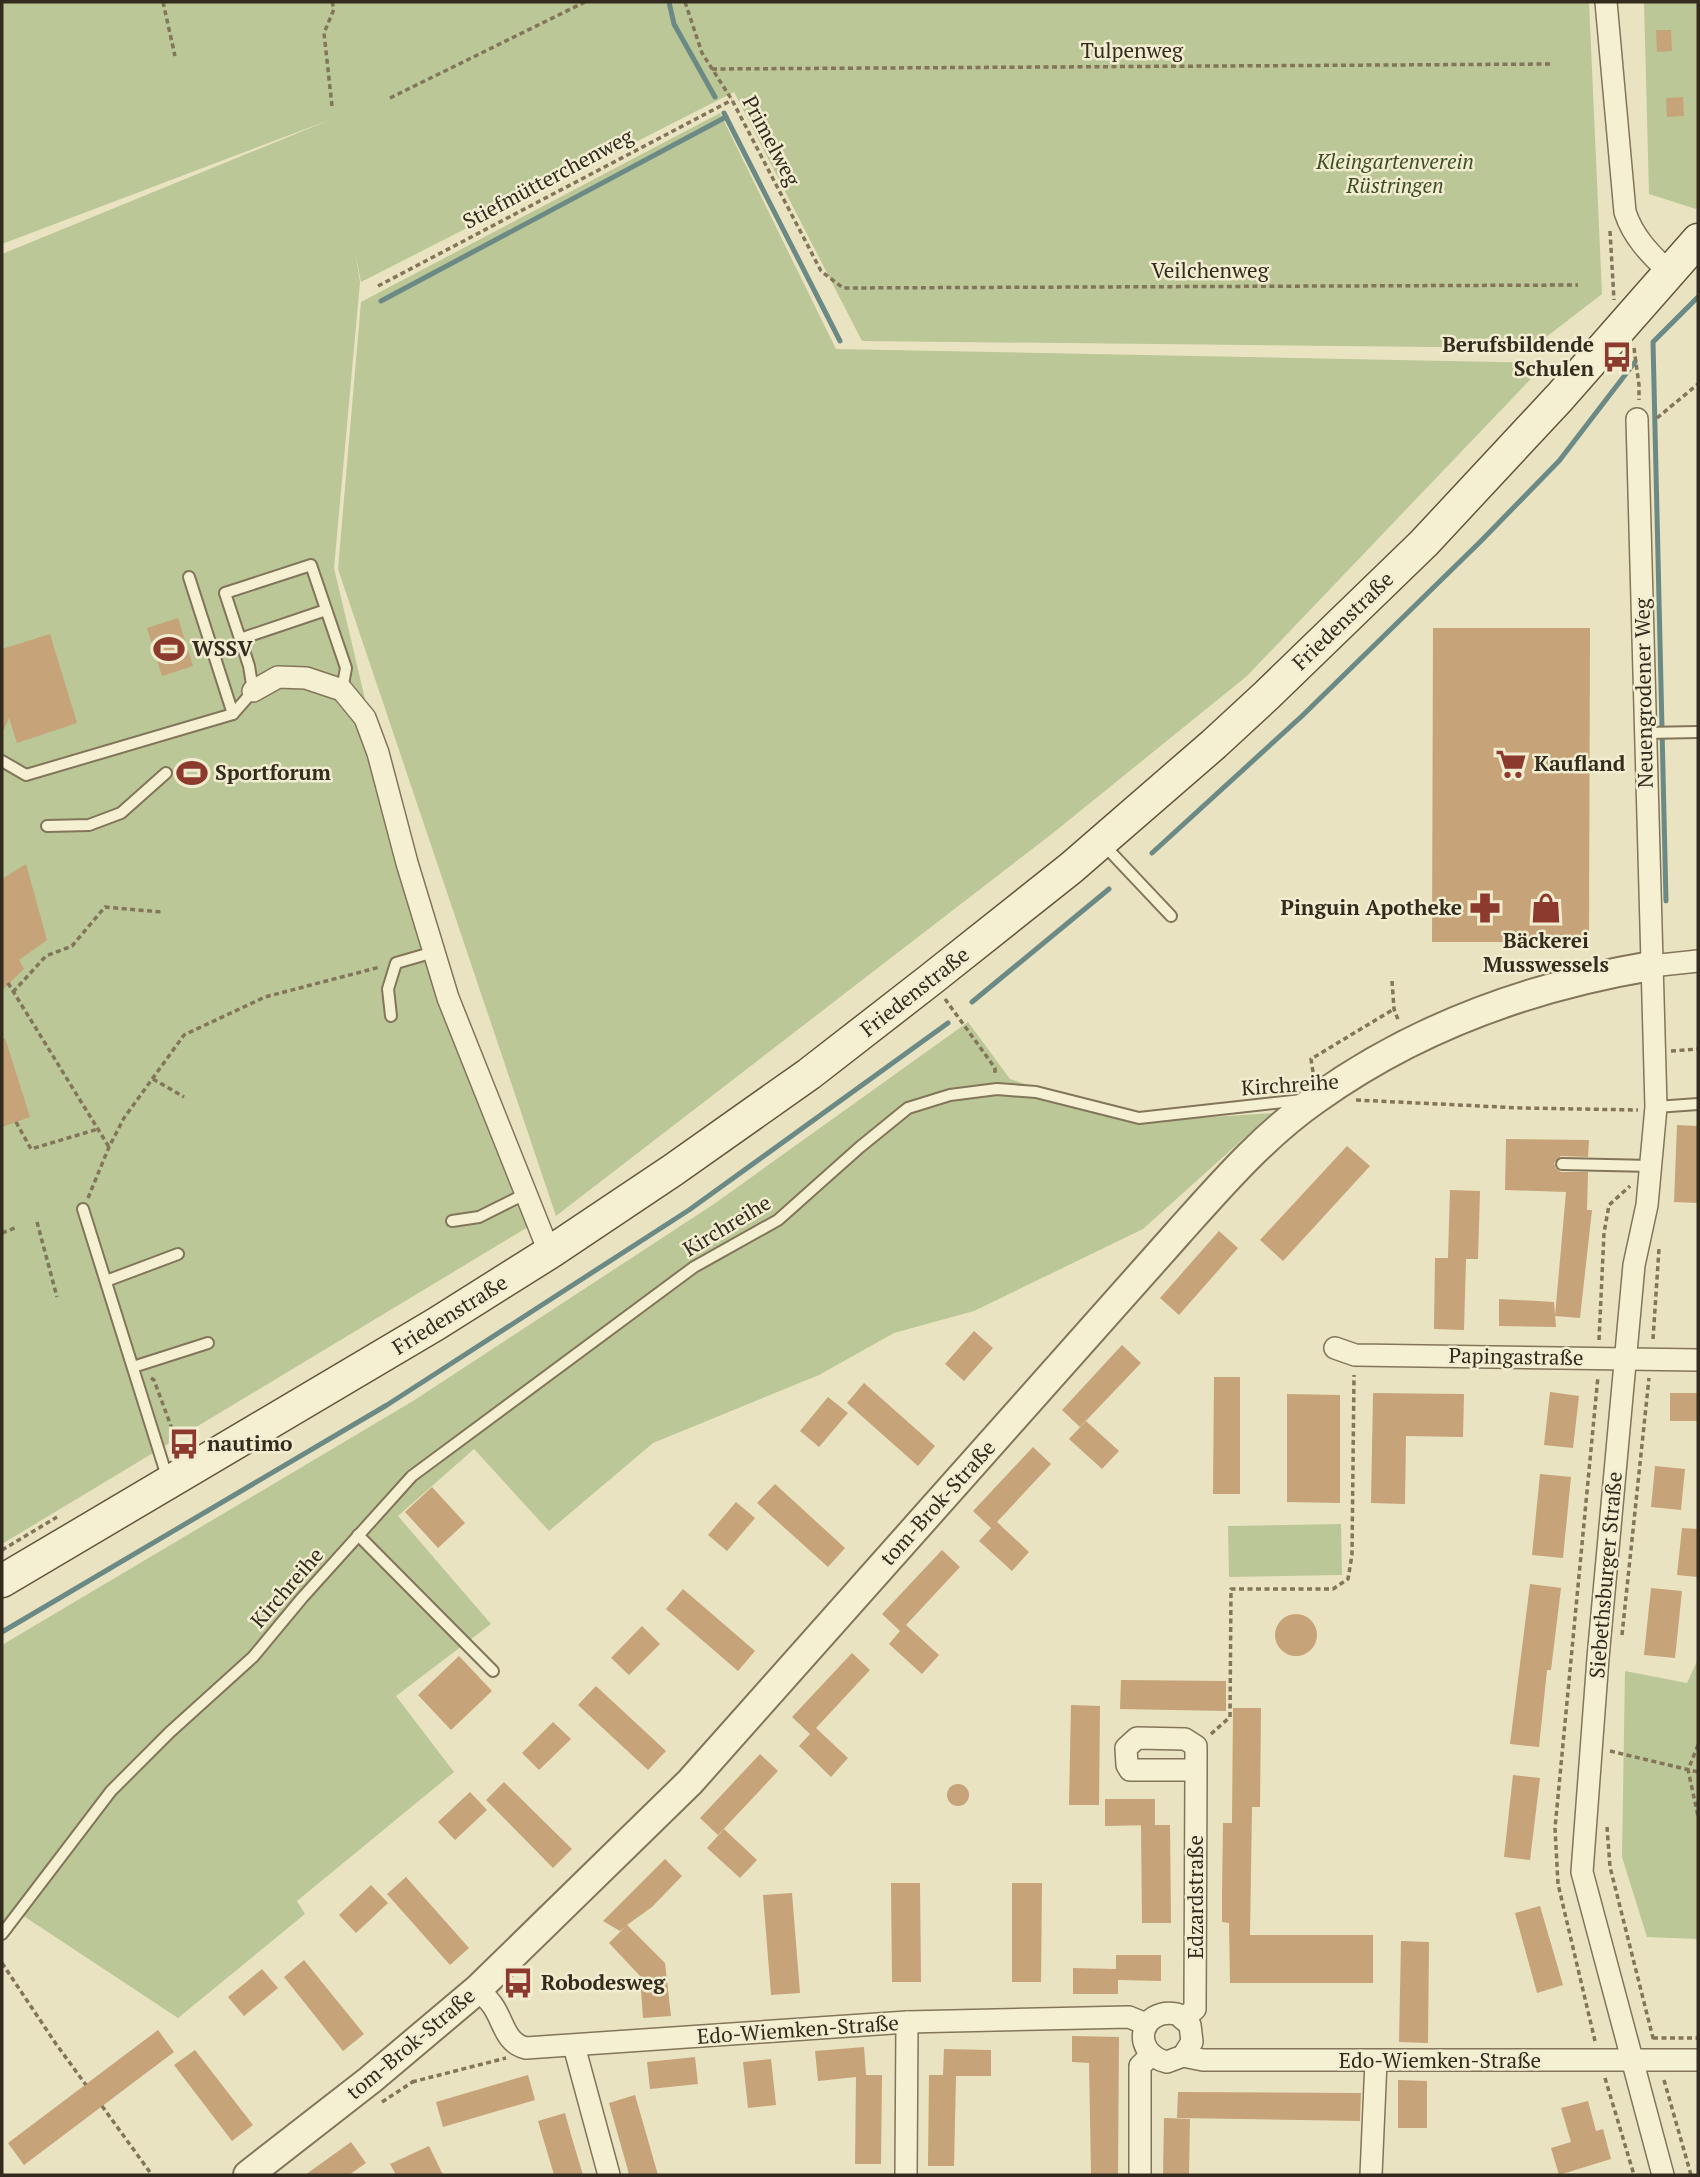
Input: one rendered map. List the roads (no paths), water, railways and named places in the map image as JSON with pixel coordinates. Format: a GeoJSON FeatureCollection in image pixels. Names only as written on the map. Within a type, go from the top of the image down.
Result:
{"type":"FeatureCollection","features":[{"type":"Feature","properties":{"kind":"main road","name":"Friedenstraße"},"geometry":{"type":"LineString","coordinates":[[2,1581],[178,1469],[436,1324],[552,1251],[809,1074],[1060,877],[1214,744],[1424,543],[1560,397],[1698,240]]}},
{"type":"Feature","properties":{"kind":"street"},"geometry":{"type":"LineString","coordinates":[[1606,2],[1625,212],[1629,225],[1641,243],[1669,272]]}},
{"type":"Feature","properties":{"kind":"street","name":"Neuengrodener Weg"},"geometry":{"type":"LineString","coordinates":[[1637,417],[1651,966]]}},
{"type":"Feature","properties":{"kind":"street"},"geometry":{"type":"LineString","coordinates":[[253,691],[278,677],[306,678],[342,690],[365,718],[378,753],[448,998],[544,1239],[552,1251]]}},
{"type":"Feature","properties":{"kind":"street","name":"tom-Brok-Straße"},"geometry":{"type":"LineString","coordinates":[[248,2175],[370,2080],[437,2034],[478,1989],[690,1782],[1205,1203],[1242,1163],[1315,1099],[1399,1049],[1459,1020],[1555,986],[1599,975],[1698,961]]}},
{"type":"Feature","properties":{"kind":"street","name":"Siebethsburger Straße"},"geometry":{"type":"LineString","coordinates":[[1651,966],[1656,1107],[1652,1166],[1634,1265],[1598,1658],[1582,1872],[1663,2175]]}},
{"type":"Feature","properties":{"kind":"street","name":"Papingastraße"},"geometry":{"type":"LineString","coordinates":[[1345,1352],[1698,1360]]}},
{"type":"Feature","properties":{"kind":"street","name":"Edzardstraße"},"geometry":{"type":"LineString","coordinates":[[1184,2018],[1195,2009],[1196,1770],[1196,1746],[1185,1739],[1136,1738],[1126,1748],[1130,1770],[1196,1770]]}},
{"type":"Feature","properties":{"kind":"street","name":"Edo-Wiemken-Straße"},"geometry":{"type":"LineString","coordinates":[[478,1989],[493,2006],[511,2040],[517,2046],[526,2048],[906,2022],[1129,2017],[1146,2024],[1160,2013],[1177,2014],[1184,2018]]}},
{"type":"Feature","properties":{"kind":"street"},"geometry":{"type":"LineString","coordinates":[[1183,2056],[1192,2042],[1192,2033],[1184,2018]]}},
{"type":"Feature","properties":{"kind":"street"},"geometry":{"type":"LineString","coordinates":[[906,2022],[906,2175]]}},
{"type":"Feature","properties":{"kind":"street"},"geometry":{"type":"LineString","coordinates":[[1140,2175],[1140,2066],[1151,2055],[1143,2041],[1146,2024]]}},
{"type":"Feature","properties":{"kind":"street"},"geometry":{"type":"LineString","coordinates":[[574,2046],[609,2175]]}},
{"type":"Feature","properties":{"kind":"street","name":"Edo-Wiemken-Straße"},"geometry":{"type":"LineString","coordinates":[[1151,2055],[1167,2062],[1183,2056],[1203,2060],[1698,2060]]}},
{"type":"Feature","properties":{"kind":"street"},"geometry":{"type":"LineString","coordinates":[[1371,2175],[1376,2061]]}},
{"type":"Feature","properties":{"kind":"lane"},"geometry":{"type":"LineString","coordinates":[[2,761],[26,775],[233,715],[253,691],[249,666],[225,593],[311,565],[346,668],[342,690]]}},
{"type":"Feature","properties":{"kind":"lane"},"geometry":{"type":"LineString","coordinates":[[189,577],[233,715]]}},
{"type":"Feature","properties":{"kind":"lane"},"geometry":{"type":"LineString","coordinates":[[240,639],[326,610]]}},
{"type":"Feature","properties":{"kind":"lane"},"geometry":{"type":"LineString","coordinates":[[1645,733],[1698,732]]}},
{"type":"Feature","properties":{"kind":"lane"},"geometry":{"type":"LineString","coordinates":[[47,826],[89,825],[121,813],[166,773]]}},
{"type":"Feature","properties":{"kind":"lane"},"geometry":{"type":"LineString","coordinates":[[1101,842],[1171,916]]}},
{"type":"Feature","properties":{"kind":"lane"},"geometry":{"type":"LineString","coordinates":[[391,1016],[388,989],[396,963],[433,952]]}},
{"type":"Feature","properties":{"kind":"lane","name":"Kirchreihe"},"geometry":{"type":"LineString","coordinates":[[2,1934],[111,1791],[170,1732],[253,1657],[302,1598],[412,1476],[694,1267],[778,1220],[908,1108],[950,1095],[997,1089],[1036,1092],[1139,1118],[1315,1099]]}},
{"type":"Feature","properties":{"kind":"lane"},"geometry":{"type":"LineString","coordinates":[[1656,1107],[1698,1104]]}},
{"type":"Feature","properties":{"kind":"lane"},"geometry":{"type":"LineString","coordinates":[[1562,1164],[1652,1166]]}},
{"type":"Feature","properties":{"kind":"lane"},"geometry":{"type":"LineString","coordinates":[[452,1222],[479,1217],[527,1193]]}},
{"type":"Feature","properties":{"kind":"lane"},"geometry":{"type":"LineString","coordinates":[[83,1209],[164,1467],[178,1469]]}},
{"type":"Feature","properties":{"kind":"lane"},"geometry":{"type":"LineString","coordinates":[[106,1281],[178,1254]]}},
{"type":"Feature","properties":{"kind":"lane"},"geometry":{"type":"LineString","coordinates":[[133,1367],[208,1343]]}},
{"type":"Feature","properties":{"kind":"lane"},"geometry":{"type":"LineString","coordinates":[[359,1535],[492,1671]]}},
{"type":"Feature","properties":{"kind":"waterway"},"geometry":{"type":"LineString","coordinates":[[669,2],[674,24],[715,97]]}},
{"type":"Feature","properties":{"kind":"waterway"},"geometry":{"type":"LineString","coordinates":[[724,113],[840,341]]}},
{"type":"Feature","properties":{"kind":"waterway"},"geometry":{"type":"LineString","coordinates":[[381,301],[726,117]]}},
{"type":"Feature","properties":{"kind":"waterway"},"geometry":{"type":"LineString","coordinates":[[1666,901],[1653,342],[1698,297]]}},
{"type":"Feature","properties":{"kind":"waterway"},"geometry":{"type":"LineString","coordinates":[[1152,853],[1302,716],[1480,542],[1559,461],[1635,362]]}},
{"type":"Feature","properties":{"kind":"waterway"},"geometry":{"type":"LineString","coordinates":[[972,1002],[1109,889]]}},
{"type":"Feature","properties":{"kind":"waterway"},"geometry":{"type":"LineString","coordinates":[[2,1632],[387,1405],[689,1210],[948,1023]]}},
{"type":"Feature","properties":{"kind":"place","name":"Berufsbildende Schulen"},"geometry":{"type":"Point","coordinates":[1617,357]}},
{"type":"Feature","properties":{"kind":"place","name":"WSSV"},"geometry":{"type":"Point","coordinates":[169,649]}},
{"type":"Feature","properties":{"kind":"place","name":"Kaufland"},"geometry":{"type":"Point","coordinates":[1511,764]}},
{"type":"Feature","properties":{"kind":"place","name":"Sportforum"},"geometry":{"type":"Point","coordinates":[192,773]}},
{"type":"Feature","properties":{"kind":"place","name":"Pinguin Apotheke"},"geometry":{"type":"Point","coordinates":[1485,908]}},
{"type":"Feature","properties":{"kind":"place","name":"Bäckerei Musswessels"},"geometry":{"type":"Point","coordinates":[1546,908]}},
{"type":"Feature","properties":{"kind":"place","name":"nautimo"},"geometry":{"type":"Point","coordinates":[184,1444]}},
{"type":"Feature","properties":{"kind":"place","name":"Robodesweg"},"geometry":{"type":"Point","coordinates":[518,1983]}},
{"type":"Feature","properties":{"kind":"park label","name":"Kleingartenverein Rüstringen"},"geometry":{"type":"Point","coordinates":[1395,174]}}]}
